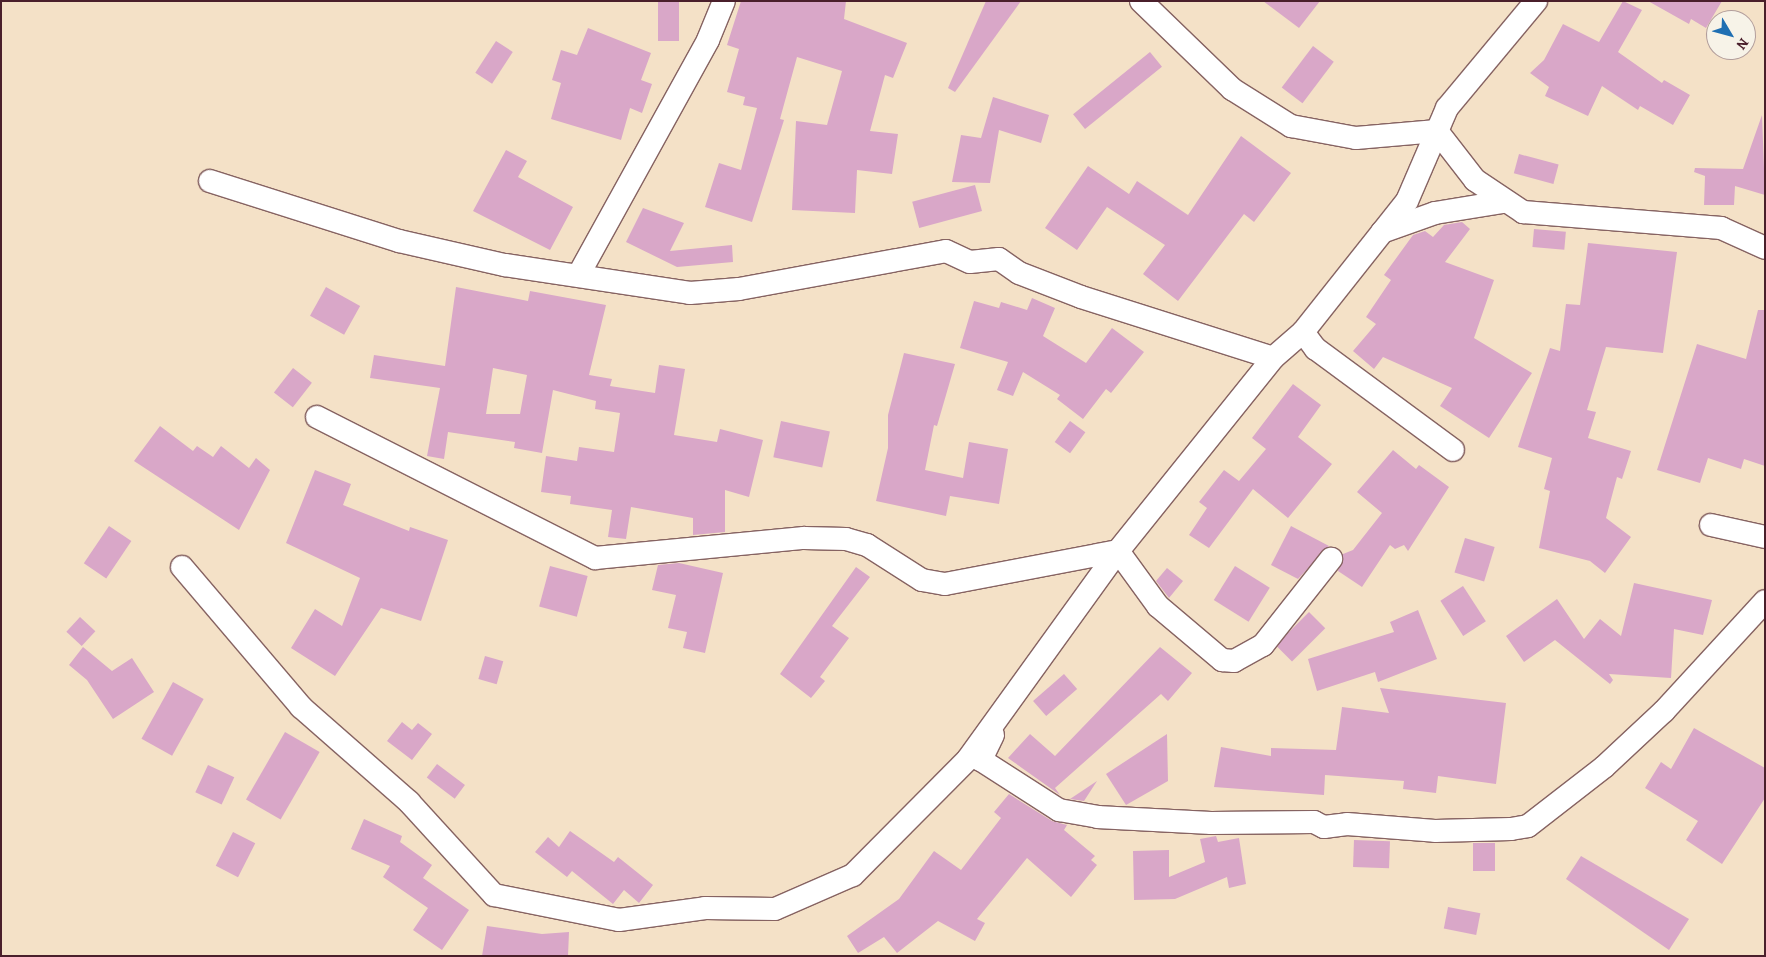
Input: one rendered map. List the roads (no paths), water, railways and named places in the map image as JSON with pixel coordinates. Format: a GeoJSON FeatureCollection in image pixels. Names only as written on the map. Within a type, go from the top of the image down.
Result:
{"type":"FeatureCollection","features":[{"type":"Feature","properties":{"kind":"street"},"geometry":{"type":"LineString","coordinates":[[579,274],[708,40],[724,1]]}},
{"type":"Feature","properties":{"kind":"street"},"geometry":{"type":"LineString","coordinates":[[1141,1],[1232,88],[1291,126],[1356,138],[1438,132]]}},
{"type":"Feature","properties":{"kind":"street"},"geometry":{"type":"LineString","coordinates":[[182,568],[301,707],[409,802],[494,895],[619,920],[705,908],[775,909],[853,875],[968,759],[1011,696],[1118,550],[1272,358],[1303,332],[1407,201],[1447,108],[1536,1]]}},
{"type":"Feature","properties":{"kind":"street"},"geometry":{"type":"LineString","coordinates":[[1438,132],[1475,180],[1503,202],[1523,212],[1565,217],[1721,228],[1765,248]]}},
{"type":"Feature","properties":{"kind":"street"},"geometry":{"type":"LineString","coordinates":[[210,181],[399,241],[505,264],[579,274],[690,293],[748,288],[946,251],[970,262],[999,259],[1019,273],[1081,297],[1272,358]]}},
{"type":"Feature","properties":{"kind":"street"},"geometry":{"type":"LineString","coordinates":[[1381,233],[1435,213],[1503,202]]}},
{"type":"Feature","properties":{"kind":"street"},"geometry":{"type":"LineString","coordinates":[[1303,332],[1316,349],[1453,450]]}},
{"type":"Feature","properties":{"kind":"street"},"geometry":{"type":"LineString","coordinates":[[317,417],[595,558],[804,538],[846,539],[867,545],[922,580],[945,584],[1118,550]]}},
{"type":"Feature","properties":{"kind":"street"},"geometry":{"type":"LineString","coordinates":[[1711,525],[1765,537]]}},
{"type":"Feature","properties":{"kind":"street"},"geometry":{"type":"LineString","coordinates":[[1118,550],[1158,606],[1212,655],[1234,661],[1263,645],[1331,559]]}},
{"type":"Feature","properties":{"kind":"street"},"geometry":{"type":"LineString","coordinates":[[1011,696],[981,760],[1059,810],[1115,819],[1314,822],[1324,827],[1347,824],[1435,831],[1511,829],[1534,822],[1604,767],[1664,711],[1765,601]]}}]}
